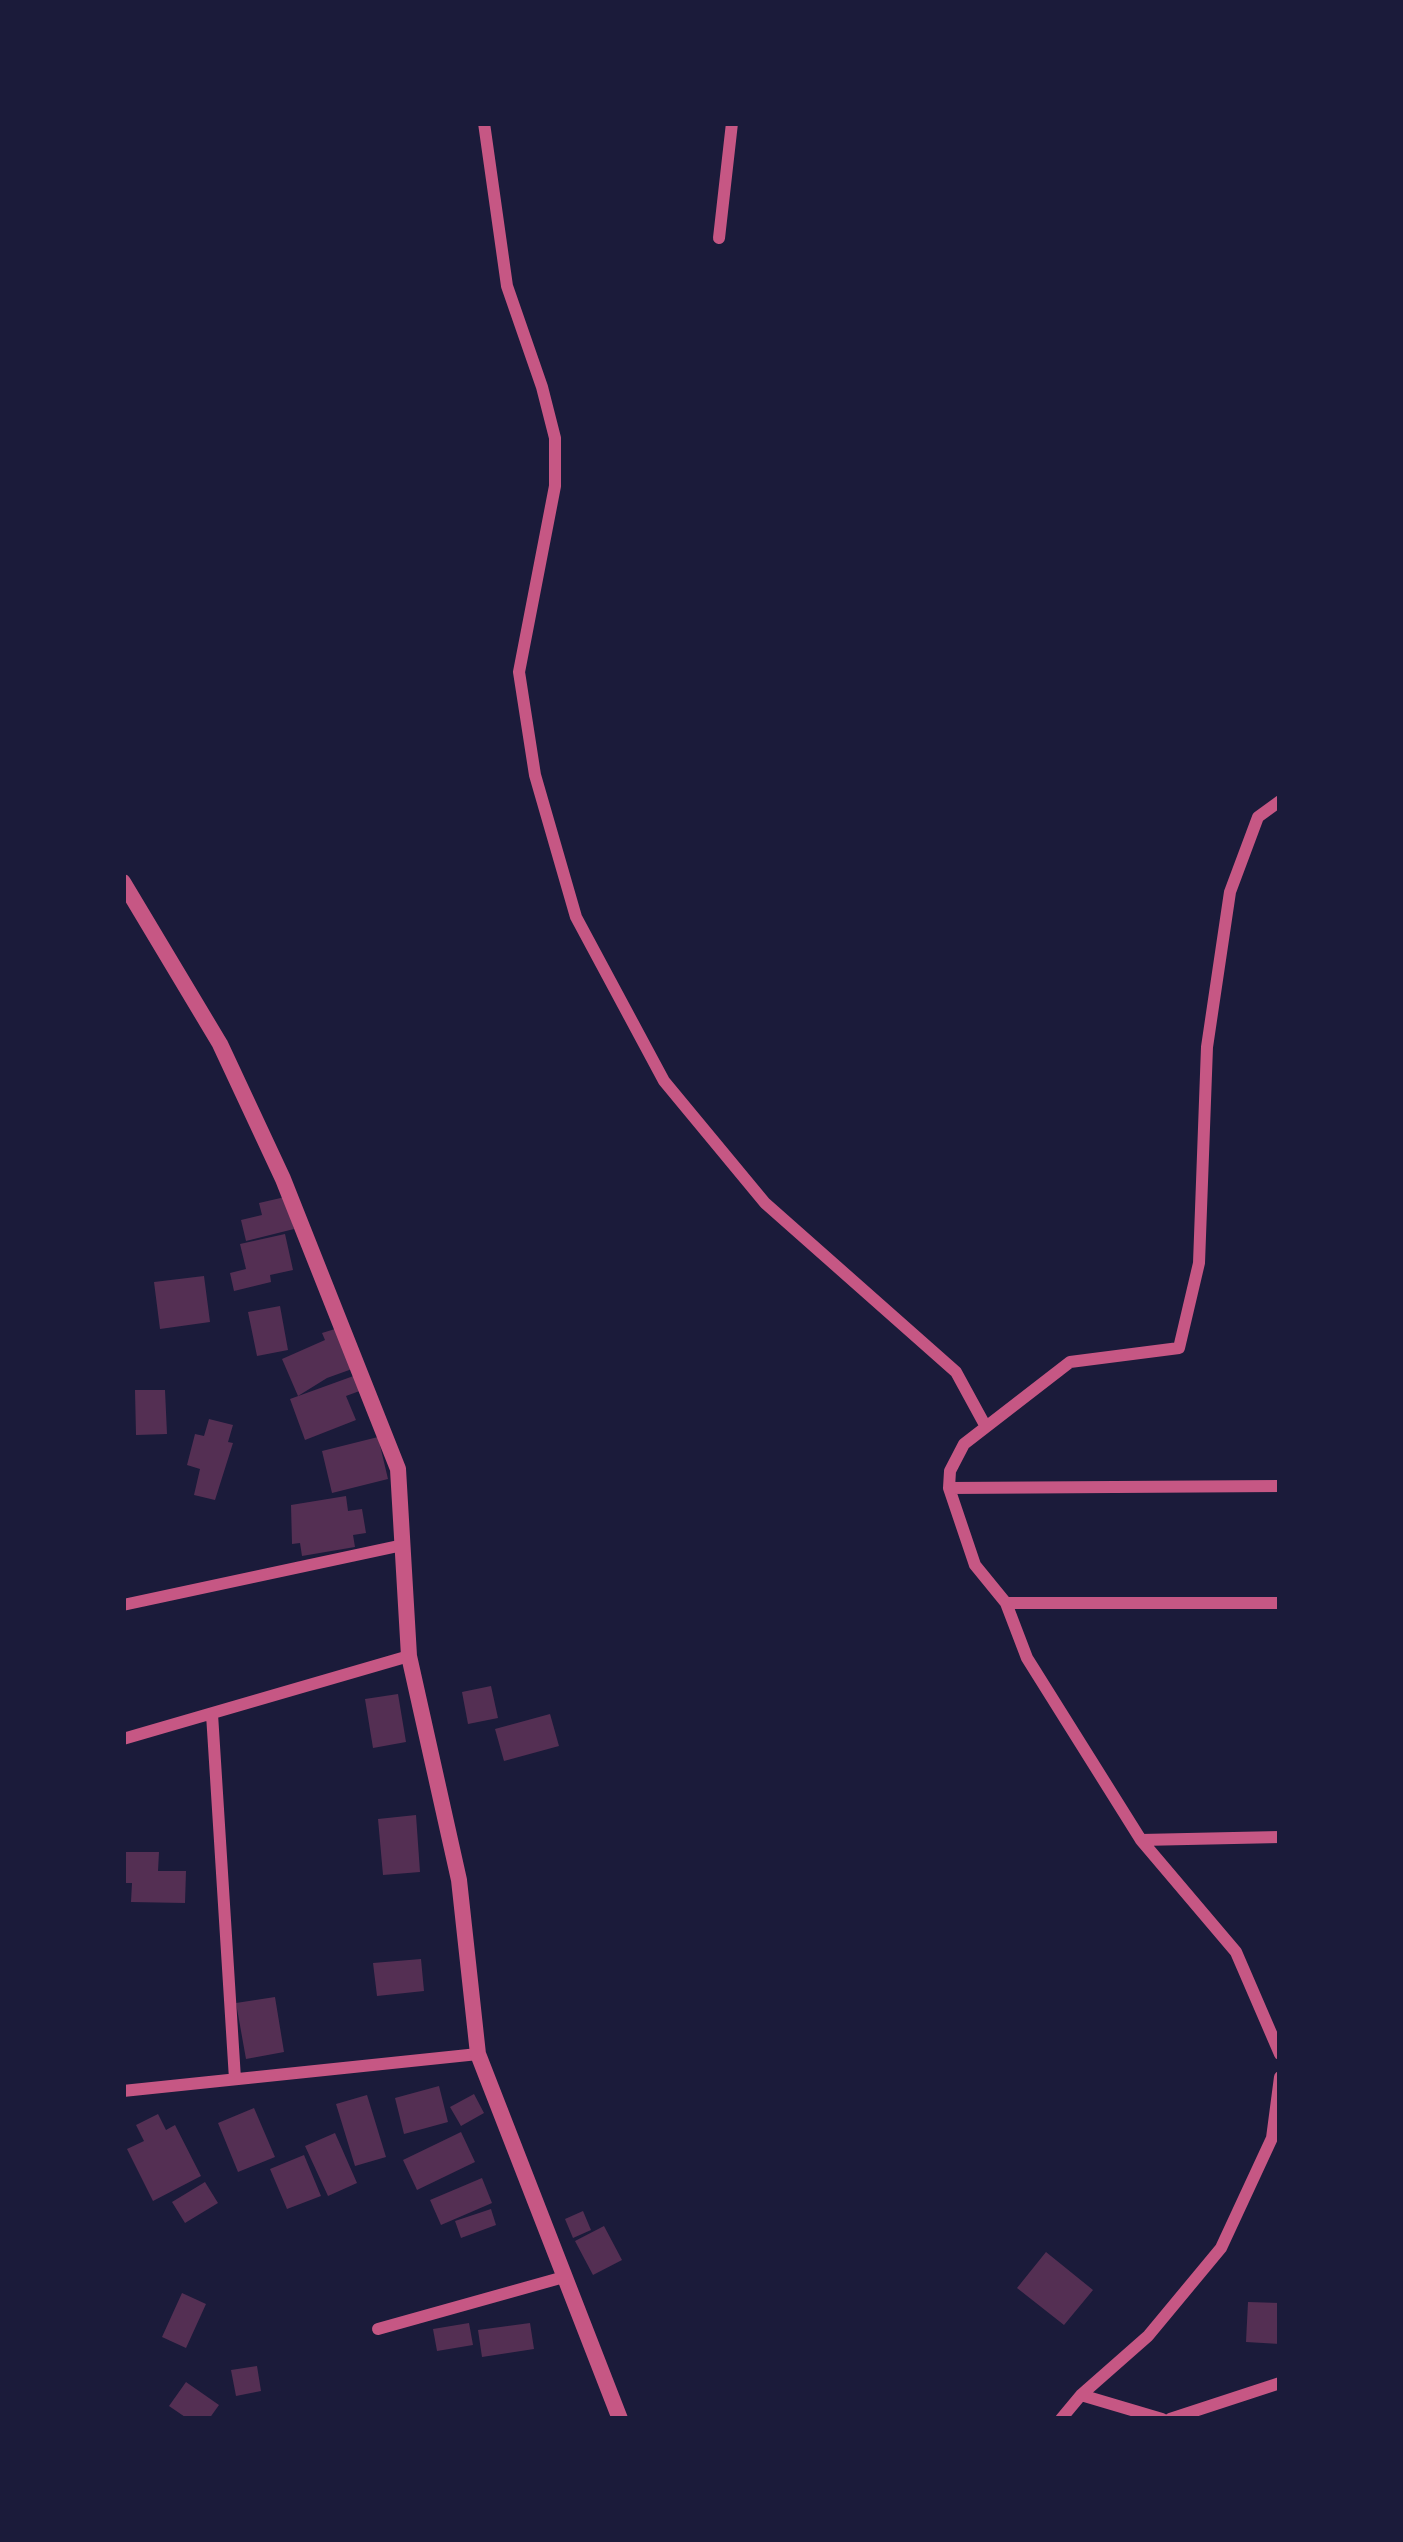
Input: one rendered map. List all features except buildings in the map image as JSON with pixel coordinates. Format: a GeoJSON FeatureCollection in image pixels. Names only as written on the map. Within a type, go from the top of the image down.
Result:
{"type":"FeatureCollection","features":[{"type":"Feature","properties":{"kind":"street"},"geometry":{"type":"LineString","coordinates":[[484,123],[507,286],[555,438],[555,486],[519,672],[535,775],[576,916],[664,1082],[765,1203],[956,1372],[986,1427]]}},
{"type":"Feature","properties":{"kind":"street"},"geometry":{"type":"LineString","coordinates":[[718,238],[732,123]]}},
{"type":"Feature","properties":{"kind":"street"},"geometry":{"type":"LineString","coordinates":[[1280,800],[1258,817],[1230,892],[1207,1047],[1199,1263],[1179,1348],[1070,1362],[964,1444],[950,1471],[949,1488],[975,1564],[1006,1603],[1027,1658],[1141,1840],[1236,1952],[1280,2054]]}},
{"type":"Feature","properties":{"kind":"street"},"geometry":{"type":"LineString","coordinates":[[123,882],[220,1044],[283,1179],[398,1468],[410,1656],[459,1880],[478,2054],[620,2419]]}},
{"type":"Feature","properties":{"kind":"street"},"geometry":{"type":"LineString","coordinates":[[949,1488],[1280,1486]]}},
{"type":"Feature","properties":{"kind":"street"},"geometry":{"type":"LineString","coordinates":[[123,1605],[403,1545]]}},
{"type":"Feature","properties":{"kind":"street"},"geometry":{"type":"LineString","coordinates":[[1006,1603],[1280,1603]]}},
{"type":"Feature","properties":{"kind":"street"},"geometry":{"type":"LineString","coordinates":[[123,1739],[410,1656]]}},
{"type":"Feature","properties":{"kind":"street"},"geometry":{"type":"LineString","coordinates":[[212,1714],[235,2079]]}},
{"type":"Feature","properties":{"kind":"street"},"geometry":{"type":"LineString","coordinates":[[1141,1840],[1280,1837]]}},
{"type":"Feature","properties":{"kind":"street"},"geometry":{"type":"LineString","coordinates":[[123,2092],[478,2054]]}},
{"type":"Feature","properties":{"kind":"street"},"geometry":{"type":"LineString","coordinates":[[1061,2419],[1148,2336],[1221,2248],[1272,2138],[1280,2077]]}},
{"type":"Feature","properties":{"kind":"street"},"geometry":{"type":"LineString","coordinates":[[378,2329],[564,2277]]}},
{"type":"Feature","properties":{"kind":"street"},"geometry":{"type":"LineString","coordinates":[[1081,2395],[1166,2419],[1280,2383]]}}]}
